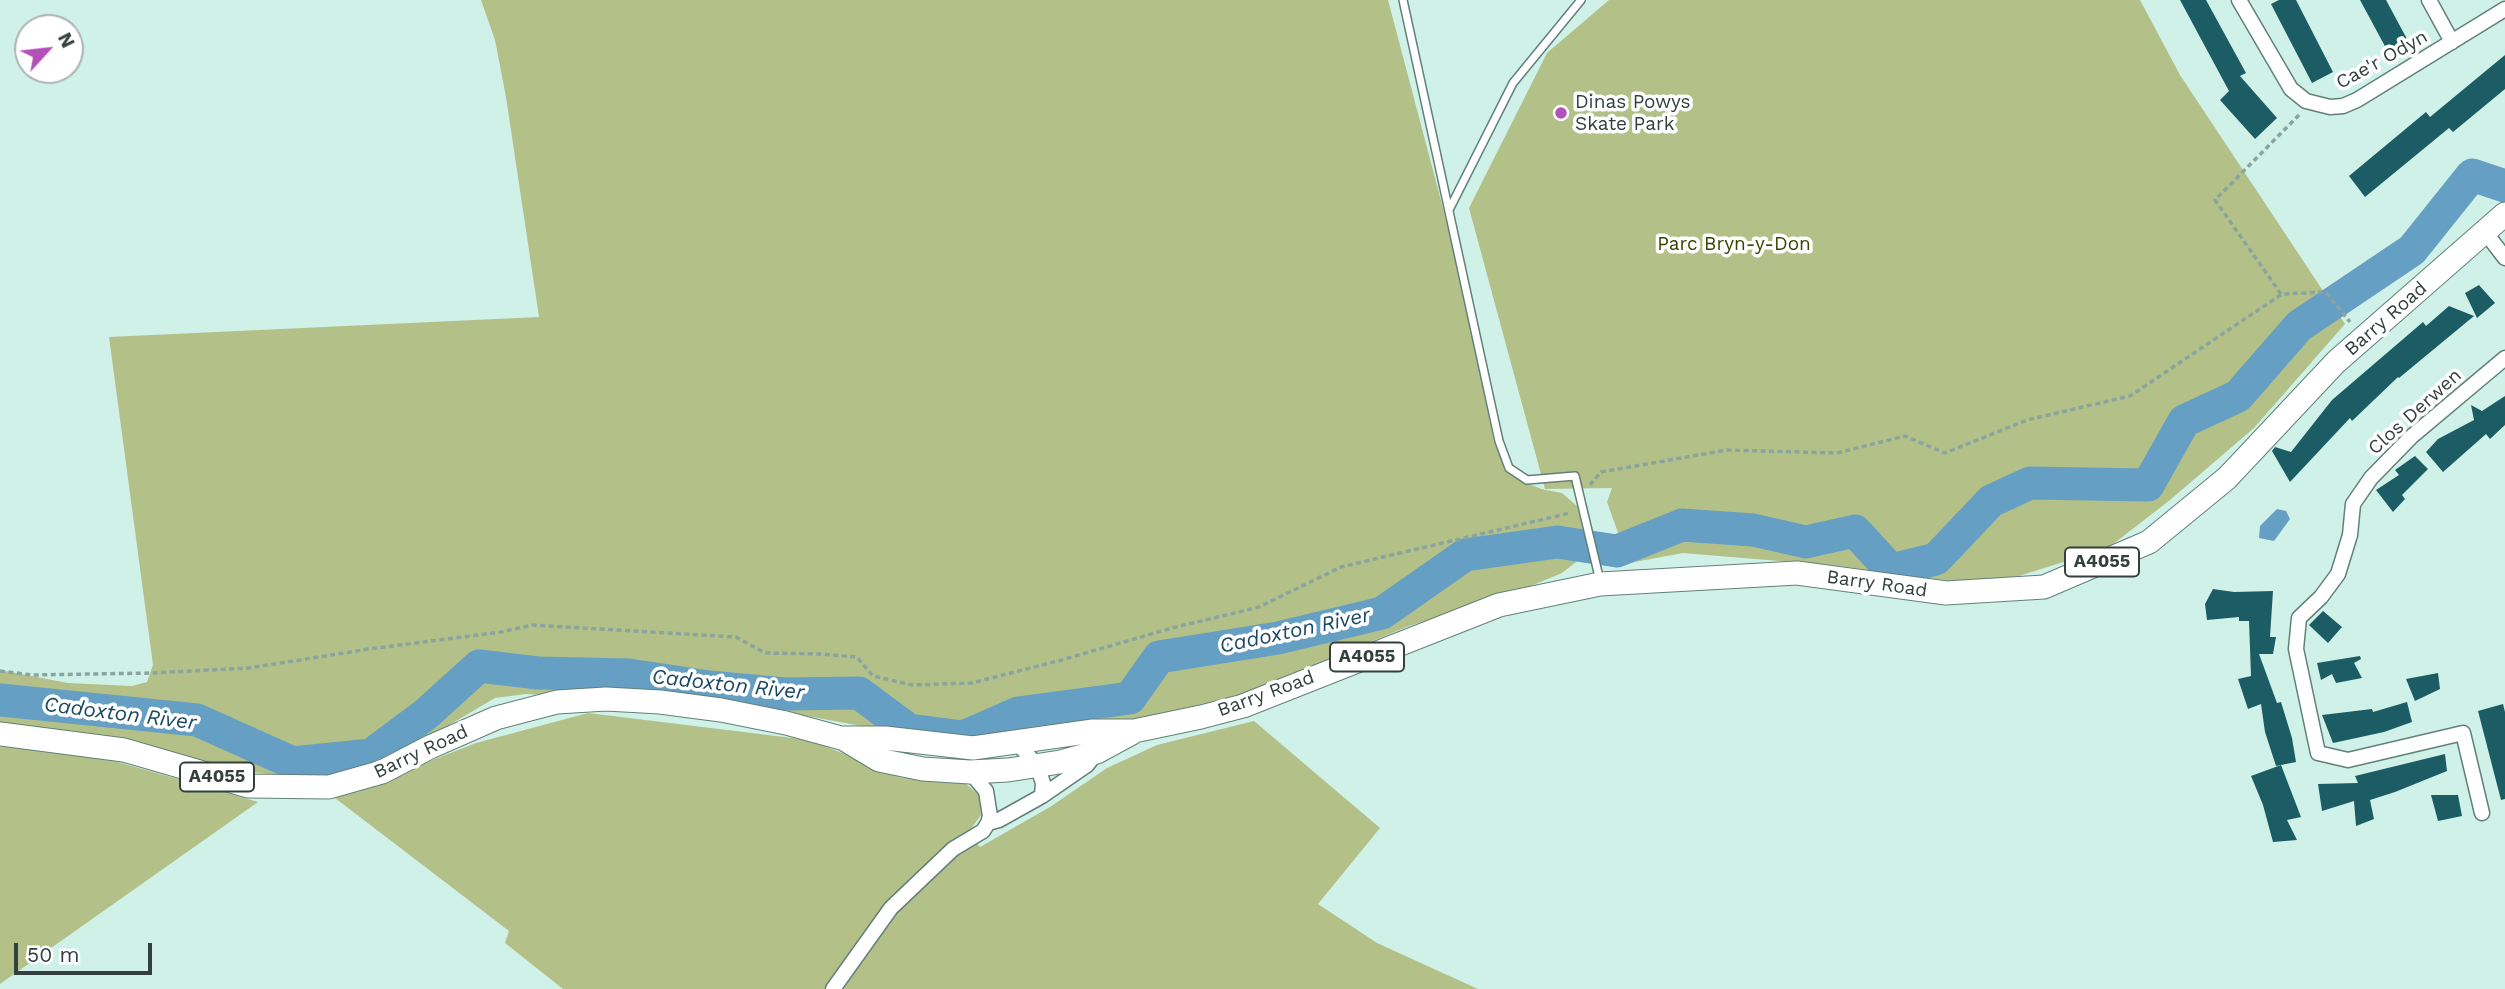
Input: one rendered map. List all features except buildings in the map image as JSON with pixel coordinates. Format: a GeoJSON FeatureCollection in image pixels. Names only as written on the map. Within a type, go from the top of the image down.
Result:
{"type":"FeatureCollection","features":[{"type":"Feature","properties":{"kind":"main road","name":"Barry Road"},"geometry":{"type":"LineString","coordinates":[[841,738],[885,738],[973,748],[1093,731],[1134,732],[1243,706],[1499,605],[1600,583],[1797,573],[1946,593],[2044,587],[2149,542],[2227,478],[2336,362],[2505,214]]}},
{"type":"Feature","properties":{"kind":"main road","name":"Barry Road"},"geometry":{"type":"LineString","coordinates":[[0,734],[124,750],[248,786],[328,787],[382,772],[496,718],[558,702],[607,699],[660,702],[721,710],[786,723],[841,738],[879,760],[923,769],[970,772],[1008,770],[1097,752],[1134,732]]}},
{"type":"Feature","properties":{"kind":"street"},"geometry":{"type":"LineString","coordinates":[[2239,0],[2280,74],[2291,89],[2310,103]]}},
{"type":"Feature","properties":{"kind":"street"},"geometry":{"type":"LineString","coordinates":[[2429,0],[2452,42]]}},
{"type":"Feature","properties":{"kind":"street","name":"Cae'r Odyn"},"geometry":{"type":"LineString","coordinates":[[2310,103],[2330,107],[2343,106],[2357,100],[2505,9]]}},
{"type":"Feature","properties":{"kind":"street"},"geometry":{"type":"LineString","coordinates":[[2485,232],[2505,258]]}},
{"type":"Feature","properties":{"kind":"street","name":"Clos Derwen"},"geometry":{"type":"LineString","coordinates":[[2482,813],[2463,733],[2348,760],[2318,753],[2296,649],[2299,618],[2321,597],[2338,574],[2350,535],[2353,504],[2371,478],[2411,437],[2505,358]]}},
{"type":"Feature","properties":{"kind":"street"},"geometry":{"type":"LineString","coordinates":[[1017,743],[1037,765],[1043,783],[1042,796]]}},
{"type":"Feature","properties":{"kind":"street"},"geometry":{"type":"LineString","coordinates":[[988,823],[999,820],[1042,796],[1087,765],[1097,752]]}},
{"type":"Feature","properties":{"kind":"street"},"geometry":{"type":"LineString","coordinates":[[833,989],[891,908],[953,849],[983,831],[990,816],[986,791],[970,772]]}},
{"type":"Feature","properties":{"kind":"lane"},"geometry":{"type":"LineString","coordinates":[[1403,0],[1499,441],[1509,468],[1527,480],[1575,476],[1600,583]]}},
{"type":"Feature","properties":{"kind":"lane"},"geometry":{"type":"LineString","coordinates":[[1449,211],[1513,83],[1581,0]]}},
{"type":"Feature","properties":{"kind":"path"},"geometry":{"type":"LineString","coordinates":[[2282,294],[2216,201],[2310,103]]}},
{"type":"Feature","properties":{"kind":"path"},"geometry":{"type":"LineString","coordinates":[[1580,498],[1601,472],[1727,450],[1837,453],[1905,436],[1945,453],[2027,420],[2130,396],[2282,294],[2326,292],[2340,308]]}},
{"type":"Feature","properties":{"kind":"path"},"geometry":{"type":"LineString","coordinates":[[0,671],[59,675],[249,668],[501,632],[532,625],[736,637],[765,653],[858,657],[873,677],[912,685],[972,683],[1259,607],[1341,567],[1583,511]]}},
{"type":"Feature","properties":{"kind":"green space"},"geometry":{"type":"Polygon","coordinates":[[[481,0],[1388,0],[1453,246],[1494,441],[1504,466],[1513,477],[1541,489],[1562,493],[1577,506],[1585,539],[1580,559],[1562,573],[1521,590],[1409,626],[1236,697],[1134,719],[1013,737],[942,741],[694,695],[605,692],[560,696],[526,694],[495,698],[439,731],[377,761],[325,774],[295,777],[250,772],[182,757],[0,725],[0,670],[68,683],[132,686],[147,682],[153,665],[109,337],[539,317],[506,97],[495,40],[481,0]]]}},
{"type":"Feature","properties":{"kind":"green space","name":"Parc Bryn-y-Don"},"geometry":{"type":"Polygon","coordinates":[[[1609,0],[2140,0],[2180,75],[2345,324],[2254,428],[2170,500],[2108,548],[1987,586],[1839,566],[1683,553],[1629,563],[1607,502],[1612,488],[1545,489],[1469,208],[1547,53],[1609,0]]]}},
{"type":"Feature","properties":{"kind":"green space"},"geometry":{"type":"Polygon","coordinates":[[[588,713],[809,740],[880,771],[903,778],[965,783],[979,795],[981,815],[968,833],[980,847],[1050,807],[1107,768],[1157,745],[1254,721],[1380,828],[1318,904],[1377,943],[1478,989],[563,989],[505,943],[509,931],[335,798],[476,743],[588,713]]]}},
{"type":"Feature","properties":{"kind":"green space"},"geometry":{"type":"Polygon","coordinates":[[[0,745],[111,760],[258,802],[0,984],[0,745]]]}},
{"type":"Feature","properties":{"kind":"water"},"geometry":{"type":"Polygon","coordinates":[[[2277,509],[2286,511],[2290,519],[2274,541],[2259,538],[2260,526],[2277,509]]]}},
{"type":"Feature","properties":{"kind":"waterway","name":"Cadoxton River"},"geometry":{"type":"LineString","coordinates":[[0,700],[197,720],[293,763],[371,755],[426,714],[479,666],[538,673],[629,675],[709,687],[785,694],[859,693],[909,730],[963,737],[1018,713],[1130,698],[1159,657],[1278,638],[1382,613],[1465,555],[1557,542],[1617,551],[1682,525],[1753,530],[1806,542],[1855,531],[1891,570],[1936,559],[1991,501],[2030,483],[2148,485],[2184,421],[2238,396],[2299,326],[2412,250],[2472,175],[2505,186]]}},
{"type":"Feature","properties":{"kind":"place","name":"Dinas Powys Skate Park"},"geometry":{"type":"Point","coordinates":[1561,113]}}]}
